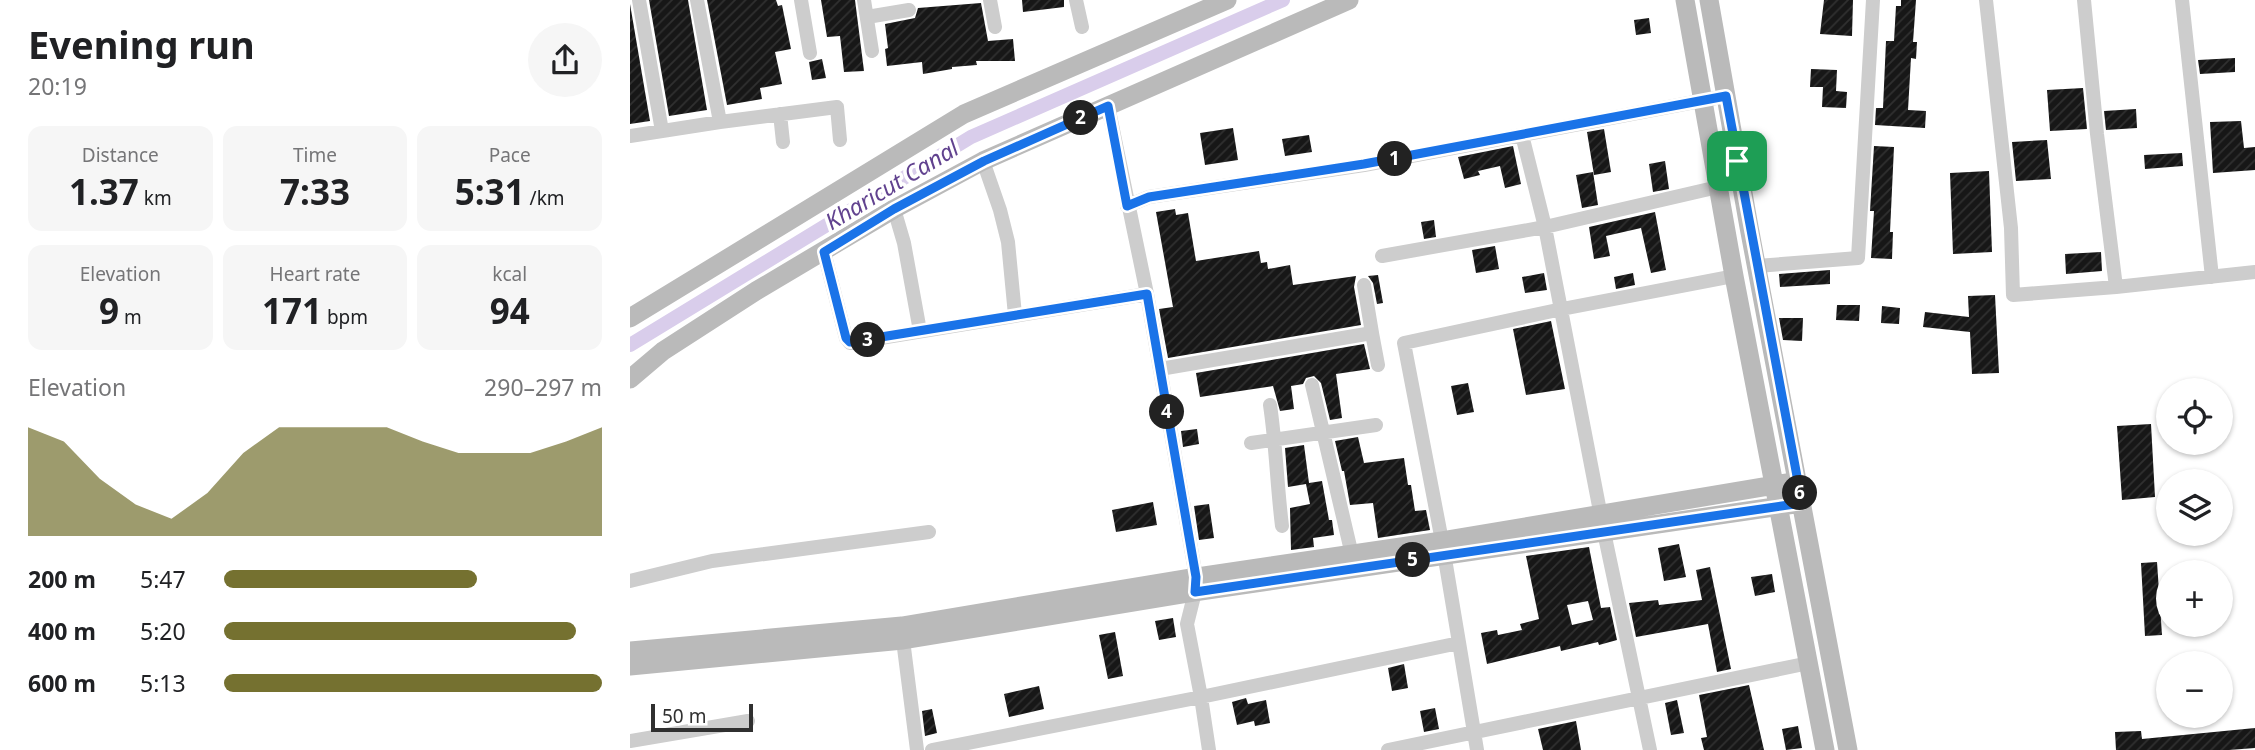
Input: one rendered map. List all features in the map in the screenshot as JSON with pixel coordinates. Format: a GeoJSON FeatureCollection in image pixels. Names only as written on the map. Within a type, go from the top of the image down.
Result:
{"type":"FeatureCollection","features":[{"type":"Feature","properties":{"kind":"street"},"geometry":{"type":"LineString","coordinates":[[639,0],[662,131]]}},
{"type":"Feature","properties":{"kind":"street"},"geometry":{"type":"LineString","coordinates":[[697,0],[720,122]]}},
{"type":"Feature","properties":{"kind":"street"},"geometry":{"type":"LineString","coordinates":[[801,0],[810,53]]}},
{"type":"Feature","properties":{"kind":"street"},"geometry":{"type":"LineString","coordinates":[[864,0],[872,51]]}},
{"type":"Feature","properties":{"kind":"street"},"geometry":{"type":"LineString","coordinates":[[990,0],[995,27]]}},
{"type":"Feature","properties":{"kind":"street"},"geometry":{"type":"LineString","coordinates":[[1076,0],[1082,27]]}},
{"type":"Feature","properties":{"kind":"street"},"geometry":{"type":"LineString","coordinates":[[630,318],[964,114],[1227,0]]}},
{"type":"Feature","properties":{"kind":"street"},"geometry":{"type":"LineString","coordinates":[[630,379],[663,351],[756,290],[894,209],[984,161],[1349,0]]}},
{"type":"Feature","properties":{"kind":"street"},"geometry":{"type":"LineString","coordinates":[[1685,0],[1734,276],[1825,750]]}},
{"type":"Feature","properties":{"kind":"street"},"geometry":{"type":"LineString","coordinates":[[1709,0],[1848,750]]}},
{"type":"Feature","properties":{"kind":"street"},"geometry":{"type":"LineString","coordinates":[[1757,267],[1858,258],[1873,0]]}},
{"type":"Feature","properties":{"kind":"street"},"geometry":{"type":"LineString","coordinates":[[1986,0],[2011,228],[2013,295],[2255,272]]}},
{"type":"Feature","properties":{"kind":"street"},"geometry":{"type":"LineString","coordinates":[[2084,0],[2096,134],[2116,287]]}},
{"type":"Feature","properties":{"kind":"street"},"geometry":{"type":"LineString","coordinates":[[2182,0],[2212,277]]}},
{"type":"Feature","properties":{"kind":"street"},"geometry":{"type":"LineString","coordinates":[[867,17],[909,10]]}},
{"type":"Feature","properties":{"kind":"street"},"geometry":{"type":"LineString","coordinates":[[1127,206],[1149,197],[1364,164],[1726,96]]}},
{"type":"Feature","properties":{"kind":"street"},"geometry":{"type":"LineString","coordinates":[[1108,106],[1147,294],[1196,585],[1187,624],[1209,750]]}},
{"type":"Feature","properties":{"kind":"street"},"geometry":{"type":"LineString","coordinates":[[630,136],[838,107],[840,140]]}},
{"type":"Feature","properties":{"kind":"street"},"geometry":{"type":"LineString","coordinates":[[780,114],[783,142]]}},
{"type":"Feature","properties":{"kind":"street"},"geometry":{"type":"LineString","coordinates":[[1522,135],[1545,227],[1602,523],[1650,750]]}},
{"type":"Feature","properties":{"kind":"street"},"geometry":{"type":"LineString","coordinates":[[984,161],[1008,242],[1016,315]]}},
{"type":"Feature","properties":{"kind":"street"},"geometry":{"type":"LineString","coordinates":[[1382,256],[1545,227],[1718,187]]}},
{"type":"Feature","properties":{"kind":"street"},"geometry":{"type":"LineString","coordinates":[[894,209],[904,243],[920,331]]}},
{"type":"Feature","properties":{"kind":"street"},"geometry":{"type":"LineString","coordinates":[[824,252],[846,338],[850,342],[1147,294]]}},
{"type":"Feature","properties":{"kind":"street"},"geometry":{"type":"LineString","coordinates":[[1477,750],[1443,548],[1404,343],[1734,276]]}},
{"type":"Feature","properties":{"kind":"street"},"geometry":{"type":"LineString","coordinates":[[1364,285],[1378,365]]}},
{"type":"Feature","properties":{"kind":"street"},"geometry":{"type":"LineString","coordinates":[[1160,369],[1372,333]]}},
{"type":"Feature","properties":{"kind":"street"},"geometry":{"type":"LineString","coordinates":[[1312,385],[1352,555]]}},
{"type":"Feature","properties":{"kind":"street"},"geometry":{"type":"LineString","coordinates":[[1270,405],[1282,526]]}},
{"type":"Feature","properties":{"kind":"street"},"geometry":{"type":"LineString","coordinates":[[1251,443],[1376,425]]}},
{"type":"Feature","properties":{"kind":"street"},"geometry":{"type":"LineString","coordinates":[[630,651],[902,626],[1196,585],[1602,523],[1798,481]]}},
{"type":"Feature","properties":{"kind":"street"},"geometry":{"type":"LineString","coordinates":[[1602,523],[1802,503]]}},
{"type":"Feature","properties":{"kind":"street"},"geometry":{"type":"LineString","coordinates":[[630,581],[712,561],[929,532]]}},
{"type":"Feature","properties":{"kind":"street"},"geometry":{"type":"LineString","coordinates":[[630,666],[902,640],[1352,555],[1443,548]]}},
{"type":"Feature","properties":{"kind":"street"},"geometry":{"type":"LineString","coordinates":[[902,640],[917,750]]}},
{"type":"Feature","properties":{"kind":"street"},"geometry":{"type":"LineString","coordinates":[[932,750],[1459,643]]}},
{"type":"Feature","properties":{"kind":"street"},"geometry":{"type":"LineString","coordinates":[[1388,750],[1809,663]]}},
{"type":"Feature","properties":{"kind":"street"},"geometry":{"type":"LineString","coordinates":[[630,741],[748,721]]}},
{"type":"Feature","properties":{"kind":"building"},"geometry":{"type":"Polygon","coordinates":[[[649,0],[688,0],[707,110],[669,116],[649,0]]]}},
{"type":"Feature","properties":{"kind":"building"},"geometry":{"type":"Polygon","coordinates":[[[707,0],[776,0],[778,6],[782,5],[791,49],[775,52],[782,84],[760,88],[762,99],[727,105],[707,0]]]}},
{"type":"Feature","properties":{"kind":"building"},"geometry":{"type":"Polygon","coordinates":[[[821,0],[855,0],[864,71],[844,72],[840,36],[827,37],[821,0]]]}},
{"type":"Feature","properties":{"kind":"building"},"geometry":{"type":"Polygon","coordinates":[[[1022,0],[1064,0],[1064,7],[1023,12],[1022,0]]]}},
{"type":"Feature","properties":{"kind":"building"},"geometry":{"type":"Polygon","coordinates":[[[1824,0],[1853,0],[1852,36],[1820,34],[1824,0]]]}},
{"type":"Feature","properties":{"kind":"building"},"geometry":{"type":"Polygon","coordinates":[[[1901,0],[1916,0],[1913,42],[1917,42],[1916,59],[1911,58],[1908,110],[1926,111],[1925,128],[1875,125],[1876,108],[1883,108],[1886,41],[1894,41],[1896,6],[1901,6],[1901,0]]]}},
{"type":"Feature","properties":{"kind":"building"},"geometry":{"type":"Polygon","coordinates":[[[981,3],[988,41],[1013,39],[1015,61],[976,61],[977,65],[952,67],[923,74],[922,62],[887,66],[885,24],[915,18],[918,8],[981,3]]]}},
{"type":"Feature","properties":{"kind":"building"},"geometry":{"type":"Polygon","coordinates":[[[630,4],[650,121],[630,124],[630,4]]]}},
{"type":"Feature","properties":{"kind":"building"},"geometry":{"type":"Polygon","coordinates":[[[1649,18],[1651,33],[1636,35],[1634,20],[1649,18]]]}},
{"type":"Feature","properties":{"kind":"building"},"geometry":{"type":"Polygon","coordinates":[[[2235,58],[2235,72],[2200,74],[2198,60],[2235,58]]]}},
{"type":"Feature","properties":{"kind":"building"},"geometry":{"type":"Polygon","coordinates":[[[822,59],[826,78],[812,80],[809,62],[822,59]]]}},
{"type":"Feature","properties":{"kind":"building"},"geometry":{"type":"Polygon","coordinates":[[[1811,69],[1837,70],[1836,91],[1847,92],[1846,108],[1822,107],[1823,87],[1810,87],[1811,69]]]}},
{"type":"Feature","properties":{"kind":"building"},"geometry":{"type":"Polygon","coordinates":[[[2083,88],[2087,129],[2050,131],[2047,90],[2083,88]]]}},
{"type":"Feature","properties":{"kind":"building"},"geometry":{"type":"Polygon","coordinates":[[[2136,109],[2137,128],[2106,130],[2104,111],[2136,109]]]}},
{"type":"Feature","properties":{"kind":"building"},"geometry":{"type":"Polygon","coordinates":[[[2241,121],[2244,148],[2255,147],[2255,170],[2213,173],[2210,122],[2241,121]]]}},
{"type":"Feature","properties":{"kind":"building"},"geometry":{"type":"Polygon","coordinates":[[[1233,128],[1238,160],[1205,165],[1200,133],[1233,128]]]}},
{"type":"Feature","properties":{"kind":"building"},"geometry":{"type":"Polygon","coordinates":[[[1604,129],[1611,172],[1594,175],[1587,132],[1604,129]]]}},
{"type":"Feature","properties":{"kind":"building"},"geometry":{"type":"Polygon","coordinates":[[[1309,135],[1312,152],[1285,156],[1282,139],[1309,135]]]}},
{"type":"Feature","properties":{"kind":"building"},"geometry":{"type":"Polygon","coordinates":[[[2047,140],[2051,179],[2016,181],[2012,142],[2047,140]]]}},
{"type":"Feature","properties":{"kind":"building"},"geometry":{"type":"Polygon","coordinates":[[[1513,146],[1521,184],[1505,188],[1500,166],[1478,171],[1480,175],[1464,179],[1458,157],[1513,146]]]}},
{"type":"Feature","properties":{"kind":"building"},"geometry":{"type":"Polygon","coordinates":[[[1874,146],[1894,147],[1890,232],[1893,232],[1892,259],[1871,258],[1874,211],[1870,211],[1874,146]]]}},
{"type":"Feature","properties":{"kind":"building"},"geometry":{"type":"Polygon","coordinates":[[[2182,153],[2183,166],[2145,169],[2144,155],[2182,153]]]}},
{"type":"Feature","properties":{"kind":"building"},"geometry":{"type":"Polygon","coordinates":[[[1665,161],[1669,189],[1653,192],[1649,164],[1665,161]]]}},
{"type":"Feature","properties":{"kind":"building"},"geometry":{"type":"Polygon","coordinates":[[[1989,171],[1992,252],[1953,254],[1950,173],[1989,171]]]}},
{"type":"Feature","properties":{"kind":"building"},"geometry":{"type":"Polygon","coordinates":[[[1593,172],[1598,205],[1582,208],[1576,175],[1593,172]]]}},
{"type":"Feature","properties":{"kind":"building"},"geometry":{"type":"Polygon","coordinates":[[[1175,209],[1176,215],[1188,213],[1196,261],[1259,251],[1261,263],[1267,262],[1268,269],[1290,265],[1293,285],[1356,276],[1354,287],[1361,325],[1168,358],[1159,309],[1173,307],[1156,212],[1175,209]]]}},
{"type":"Feature","properties":{"kind":"building"},"geometry":{"type":"Polygon","coordinates":[[[1655,212],[1666,270],[1651,273],[1641,228],[1606,236],[1610,256],[1594,259],[1589,227],[1655,212]]]}},
{"type":"Feature","properties":{"kind":"building"},"geometry":{"type":"Polygon","coordinates":[[[1434,220],[1436,237],[1424,239],[1421,222],[1434,220]]]}},
{"type":"Feature","properties":{"kind":"building"},"geometry":{"type":"Polygon","coordinates":[[[1495,246],[1499,269],[1476,273],[1472,250],[1495,246]]]}},
{"type":"Feature","properties":{"kind":"building"},"geometry":{"type":"Polygon","coordinates":[[[2101,252],[2102,271],[2066,274],[2065,254],[2101,252]]]}},
{"type":"Feature","properties":{"kind":"building"},"geometry":{"type":"Polygon","coordinates":[[[1830,270],[1830,284],[1780,287],[1779,274],[1830,270]]]}},
{"type":"Feature","properties":{"kind":"building"},"geometry":{"type":"Polygon","coordinates":[[[1544,273],[1547,290],[1525,293],[1522,277],[1544,273]]]}},
{"type":"Feature","properties":{"kind":"building"},"geometry":{"type":"Polygon","coordinates":[[[1633,273],[1635,285],[1616,289],[1614,277],[1633,273]]]}},
{"type":"Feature","properties":{"kind":"building"},"geometry":{"type":"Polygon","coordinates":[[[1378,275],[1383,303],[1377,304],[1373,283],[1368,276],[1378,275]]]}},
{"type":"Feature","properties":{"kind":"building"},"geometry":{"type":"Polygon","coordinates":[[[1995,295],[1999,373],[1972,374],[1970,332],[1923,327],[1925,312],[1969,317],[1968,296],[1995,295]]]}},
{"type":"Feature","properties":{"kind":"building"},"geometry":{"type":"Polygon","coordinates":[[[1837,305],[1860,305],[1859,321],[1836,320],[1837,305]]]}},
{"type":"Feature","properties":{"kind":"building"},"geometry":{"type":"Polygon","coordinates":[[[1882,306],[1900,308],[1899,324],[1881,323],[1882,306]]]}},
{"type":"Feature","properties":{"kind":"building"},"geometry":{"type":"Polygon","coordinates":[[[1779,318],[1803,318],[1802,341],[1783,340],[1779,318]]]}},
{"type":"Feature","properties":{"kind":"building"},"geometry":{"type":"Polygon","coordinates":[[[1551,321],[1565,389],[1526,395],[1513,329],[1551,321]]]}},
{"type":"Feature","properties":{"kind":"building"},"geometry":{"type":"Polygon","coordinates":[[[1364,344],[1370,369],[1336,374],[1342,418],[1330,420],[1321,383],[1314,376],[1306,378],[1303,384],[1291,386],[1294,409],[1280,411],[1273,386],[1200,397],[1196,373],[1364,344]]]}},
{"type":"Feature","properties":{"kind":"building"},"geometry":{"type":"Polygon","coordinates":[[[1468,383],[1474,412],[1457,415],[1451,386],[1468,383]]]}},
{"type":"Feature","properties":{"kind":"building"},"geometry":{"type":"Polygon","coordinates":[[[2151,424],[2155,497],[2122,500],[2117,426],[2151,424]]]}},
{"type":"Feature","properties":{"kind":"building"},"geometry":{"type":"Polygon","coordinates":[[[1197,429],[1199,444],[1183,447],[1181,431],[1197,429]]]}},
{"type":"Feature","properties":{"kind":"building"},"geometry":{"type":"Polygon","coordinates":[[[1358,437],[1364,463],[1404,458],[1415,511],[1426,510],[1430,530],[1378,538],[1373,503],[1350,505],[1335,441],[1358,437]]]}},
{"type":"Feature","properties":{"kind":"building"},"geometry":{"type":"Polygon","coordinates":[[[1304,445],[1309,483],[1322,481],[1334,535],[1313,538],[1314,547],[1291,550],[1290,508],[1310,504],[1306,484],[1288,487],[1285,448],[1304,445]]]}},
{"type":"Feature","properties":{"kind":"building"},"geometry":{"type":"Polygon","coordinates":[[[1153,502],[1157,525],[1116,532],[1112,510],[1153,502]]]}},
{"type":"Feature","properties":{"kind":"building"},"geometry":{"type":"Polygon","coordinates":[[[1209,504],[1214,538],[1199,540],[1194,506],[1209,504]]]}},
{"type":"Feature","properties":{"kind":"building"},"geometry":{"type":"Polygon","coordinates":[[[1679,544],[1686,577],[1664,581],[1658,548],[1679,544]]]}},
{"type":"Feature","properties":{"kind":"building"},"geometry":{"type":"Polygon","coordinates":[[[1589,547],[1601,608],[1610,607],[1617,640],[1561,651],[1560,646],[1487,664],[1481,633],[1497,630],[1498,635],[1522,630],[1520,624],[1539,619],[1526,556],[1589,547]],[[1588,601],[1567,605],[1572,625],[1593,620],[1588,601]]]}},
{"type":"Feature","properties":{"kind":"building"},"geometry":{"type":"Polygon","coordinates":[[[2156,562],[2156,635],[2145,636],[2141,563],[2156,562]]]}},
{"type":"Feature","properties":{"kind":"building"},"geometry":{"type":"Polygon","coordinates":[[[1710,567],[1731,669],[1717,672],[1708,624],[1636,637],[1629,603],[1658,600],[1659,605],[1702,600],[1696,570],[1710,567]]]}},
{"type":"Feature","properties":{"kind":"building"},"geometry":{"type":"Polygon","coordinates":[[[1772,574],[1775,592],[1755,596],[1751,577],[1772,574]]]}},
{"type":"Feature","properties":{"kind":"building"},"geometry":{"type":"Polygon","coordinates":[[[1173,618],[1176,637],[1159,640],[1155,621],[1173,618]]]}},
{"type":"Feature","properties":{"kind":"building"},"geometry":{"type":"Polygon","coordinates":[[[1115,632],[1123,676],[1108,679],[1099,635],[1115,632]]]}},
{"type":"Feature","properties":{"kind":"building"},"geometry":{"type":"Polygon","coordinates":[[[1404,664],[1408,688],[1392,691],[1388,668],[1404,664]]]}},
{"type":"Feature","properties":{"kind":"building"},"geometry":{"type":"Polygon","coordinates":[[[1749,685],[1764,750],[1704,750],[1701,738],[1707,737],[1699,695],[1749,685]]]}},
{"type":"Feature","properties":{"kind":"building"},"geometry":{"type":"Polygon","coordinates":[[[1039,686],[1044,709],[1009,717],[1004,694],[1039,686]]]}},
{"type":"Feature","properties":{"kind":"building"},"geometry":{"type":"Polygon","coordinates":[[[1246,698],[1248,704],[1266,700],[1270,723],[1255,726],[1254,721],[1237,725],[1232,702],[1246,698]]]}},
{"type":"Feature","properties":{"kind":"building"},"geometry":{"type":"Polygon","coordinates":[[[1677,700],[1684,733],[1671,735],[1665,703],[1677,700]]]}},
{"type":"Feature","properties":{"kind":"building"},"geometry":{"type":"Polygon","coordinates":[[[1435,708],[1439,729],[1424,732],[1420,711],[1435,708]]]}},
{"type":"Feature","properties":{"kind":"building"},"geometry":{"type":"Polygon","coordinates":[[[932,709],[937,733],[925,736],[922,711],[932,709]]]}},
{"type":"Feature","properties":{"kind":"building"},"geometry":{"type":"Polygon","coordinates":[[[1576,721],[1581,750],[1543,750],[1538,729],[1576,721]]]}},
{"type":"Feature","properties":{"kind":"building"},"geometry":{"type":"Polygon","coordinates":[[[1798,726],[1802,748],[1786,750],[1782,729],[1798,726]]]}},
{"type":"Feature","properties":{"kind":"building"},"geometry":{"type":"Polygon","coordinates":[[[2255,728],[2255,748],[2116,750],[2115,732],[2141,731],[2142,739],[2255,728]]]}},
{"type":"Feature","properties":{"kind":"waterway","name":"Kharicut Canal"},"geometry":{"type":"LineString","coordinates":[[630,345],[971,137],[1283,0]]}},
{"type":"Feature","properties":{"kind":"route"},"geometry":{"type":"LineString","coordinates":[[1726,96],[1737,161],[1802,503],[1195,592],[1196,577],[1147,294],[850,342],[846,338],[824,252],[894,209],[984,161],[1108,106],[1127,206],[1149,197],[1364,164],[1726,96]]}}]}
